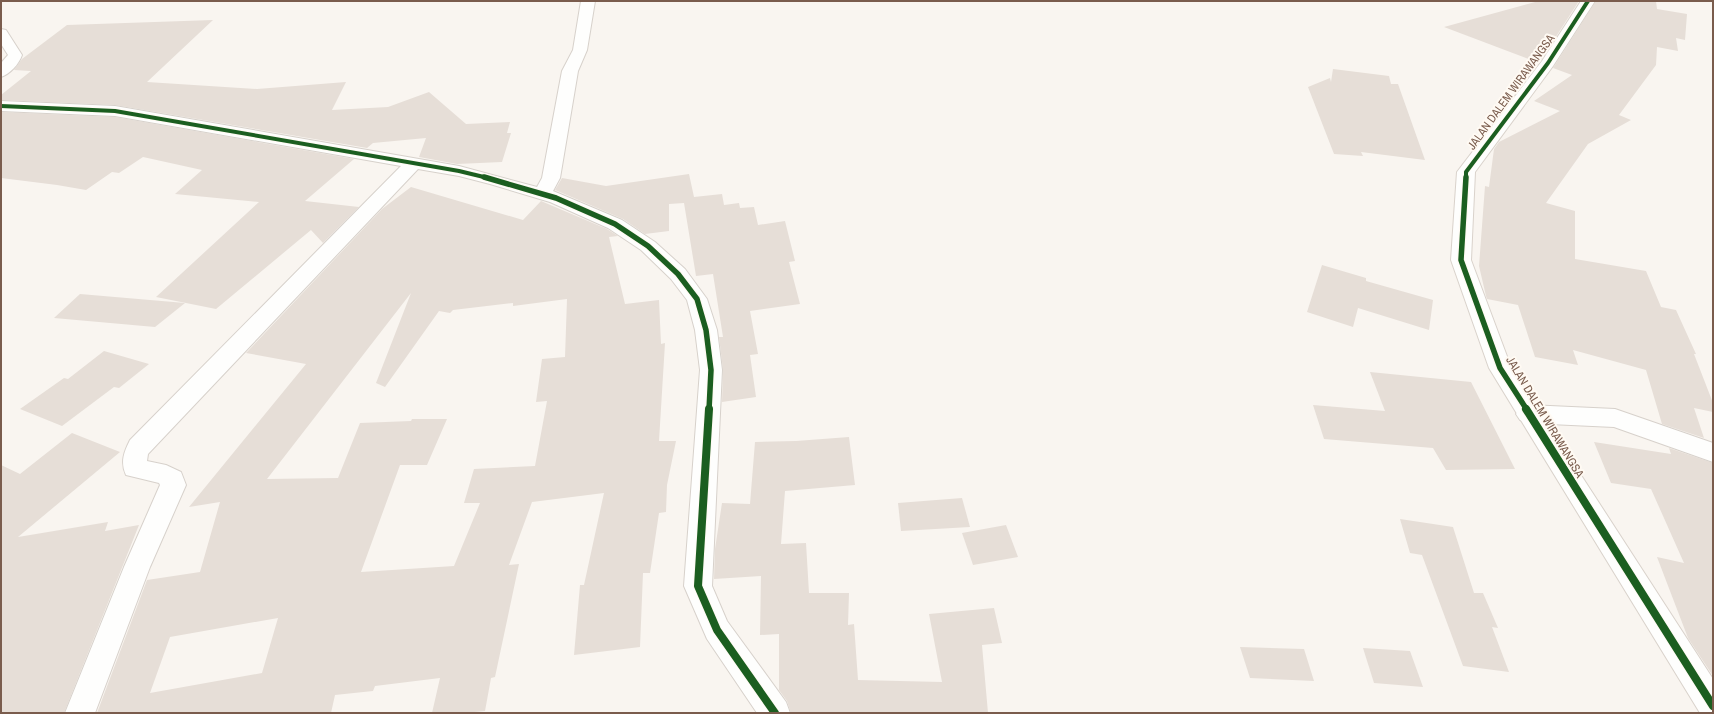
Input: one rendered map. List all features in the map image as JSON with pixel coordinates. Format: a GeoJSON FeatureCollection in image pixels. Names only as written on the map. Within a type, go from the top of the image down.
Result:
{"type":"FeatureCollection","features":[{"type":"Feature","properties":{"kind":"street"},"geometry":{"type":"LineString","coordinates":[[542,194],[551,178],[570,80],[570,71],[580,50],[588,1]]}},
{"type":"Feature","properties":{"kind":"street","name":"JALAN DALEM WIRAWANGSA"},"geometry":{"type":"LineString","coordinates":[[1588,1],[1548,63],[1466,172],[1461,260],[1500,368],[1713,706]]}},
{"type":"Feature","properties":{"kind":"street"},"geometry":{"type":"LineString","coordinates":[[1,33],[15,55],[13,60],[1,72]]}},
{"type":"Feature","properties":{"kind":"street"},"geometry":{"type":"LineString","coordinates":[[1,106],[115,111],[478,175],[542,194],[594,214],[615,224],[648,246],[678,274],[697,299],[706,330],[711,370],[698,586],[717,630],[775,713]]}},
{"type":"Feature","properties":{"kind":"street"},"geometry":{"type":"LineString","coordinates":[[80,713],[137,567],[173,485],[172,479],[166,475],[134,468],[135,454],[139,447],[414,163]]}},
{"type":"Feature","properties":{"kind":"street"},"geometry":{"type":"LineString","coordinates":[[1528,414],[1615,418],[1713,453]]}},
{"type":"Feature","properties":{"kind":"building"},"geometry":{"type":"Polygon","coordinates":[[[1539,1],[1579,1],[1539,63],[1444,27],[1539,1]]]}},
{"type":"Feature","properties":{"kind":"building"},"geometry":{"type":"Polygon","coordinates":[[[1596,1],[1656,1],[1657,9],[1687,14],[1685,40],[1676,38],[1678,51],[1657,47],[1656,65],[1619,115],[1631,120],[1588,144],[1546,203],[1575,211],[1575,259],[1646,271],[1661,307],[1676,310],[1696,354],[1694,354],[1713,403],[1713,412],[1694,408],[1704,438],[1662,424],[1646,370],[1573,350],[1578,365],[1535,357],[1518,305],[1487,299],[1486,296],[1479,266],[1485,186],[1489,187],[1494,149],[1499,142],[1560,111],[1534,101],[1572,75],[1553,68],[1596,1]]]}},
{"type":"Feature","properties":{"kind":"building"},"geometry":{"type":"Polygon","coordinates":[[[213,20],[147,82],[257,89],[346,82],[332,110],[388,107],[429,92],[466,124],[510,122],[507,133],[511,133],[502,162],[457,164],[419,157],[426,138],[373,143],[367,148],[115,105],[1,100],[1,95],[31,71],[14,70],[22,59],[67,25],[213,20]]]}},
{"type":"Feature","properties":{"kind":"building"},"geometry":{"type":"Polygon","coordinates":[[[1333,69],[1389,76],[1391,84],[1398,84],[1425,160],[1361,152],[1363,156],[1334,154],[1308,87],[1330,78],[1331,82],[1333,69]]]}},
{"type":"Feature","properties":{"kind":"building"},"geometry":{"type":"Polygon","coordinates":[[[1,112],[115,117],[354,159],[305,201],[359,207],[323,243],[311,230],[216,309],[156,297],[259,202],[175,194],[202,170],[143,157],[119,173],[112,172],[86,190],[1,178],[1,112]]]}},
{"type":"Feature","properties":{"kind":"building"},"geometry":{"type":"Polygon","coordinates":[[[689,174],[694,197],[722,194],[724,205],[739,203],[740,208],[754,207],[758,225],[785,221],[795,261],[789,262],[800,304],[750,311],[758,354],[750,355],[756,397],[722,402],[723,370],[719,337],[723,337],[713,274],[696,276],[684,203],[669,204],[669,231],[645,234],[623,219],[555,190],[562,178],[606,186],[689,174]]]}},
{"type":"Feature","properties":{"kind":"building"},"geometry":{"type":"Polygon","coordinates":[[[411,187],[523,220],[541,201],[607,229],[618,236],[609,237],[625,304],[659,300],[661,344],[665,343],[659,441],[676,441],[667,485],[666,512],[659,513],[650,573],[643,573],[640,647],[574,655],[580,585],[584,585],[604,493],[532,502],[509,565],[519,564],[495,677],[491,678],[485,711],[464,713],[432,713],[440,678],[375,686],[373,691],[335,695],[331,713],[97,713],[147,580],[200,572],[220,502],[189,507],[306,364],[246,353],[382,209],[411,187]],[[411,293],[267,479],[338,478],[360,423],[411,421],[412,419],[447,419],[427,465],[400,465],[361,572],[454,566],[480,503],[464,503],[474,469],[535,466],[547,401],[536,402],[542,359],[565,357],[567,299],[513,306],[513,303],[453,310],[450,313],[439,311],[385,387],[376,383],[411,293]],[[278,618],[170,637],[150,693],[262,673],[278,618]]]}},
{"type":"Feature","properties":{"kind":"building"},"geometry":{"type":"Polygon","coordinates":[[[1322,265],[1366,278],[1366,281],[1433,300],[1429,330],[1358,308],[1353,327],[1307,312],[1322,265]]]}},
{"type":"Feature","properties":{"kind":"building"},"geometry":{"type":"Polygon","coordinates":[[[80,294],[185,303],[155,327],[54,318],[80,294]]]}},
{"type":"Feature","properties":{"kind":"building"},"geometry":{"type":"Polygon","coordinates":[[[104,351],[149,364],[119,388],[114,387],[62,426],[20,409],[64,378],[68,379],[104,351]]]}},
{"type":"Feature","properties":{"kind":"building"},"geometry":{"type":"Polygon","coordinates":[[[1370,372],[1471,382],[1515,469],[1446,470],[1433,448],[1324,439],[1313,405],[1385,411],[1370,372]]]}},
{"type":"Feature","properties":{"kind":"building"},"geometry":{"type":"Polygon","coordinates":[[[72,433],[120,452],[18,537],[108,522],[105,531],[139,525],[64,713],[1,713],[1,465],[20,474],[72,433]]]}},
{"type":"Feature","properties":{"kind":"building"},"geometry":{"type":"Polygon","coordinates":[[[849,437],[855,485],[785,491],[781,544],[806,543],[809,593],[849,593],[848,625],[854,624],[858,680],[942,682],[929,614],[994,608],[1002,643],[982,645],[988,713],[791,713],[787,701],[779,690],[779,634],[760,635],[761,576],[714,579],[715,549],[722,503],[750,504],[755,442],[849,437]]]}},
{"type":"Feature","properties":{"kind":"building"},"geometry":{"type":"Polygon","coordinates":[[[1594,442],[1671,454],[1669,448],[1713,463],[1713,676],[1688,638],[1657,557],[1684,563],[1651,489],[1611,483],[1594,442]]]}},
{"type":"Feature","properties":{"kind":"building"},"geometry":{"type":"Polygon","coordinates":[[[962,498],[970,527],[901,531],[898,503],[962,498]]]}},
{"type":"Feature","properties":{"kind":"building"},"geometry":{"type":"Polygon","coordinates":[[[1400,519],[1453,527],[1474,593],[1483,593],[1498,628],[1492,627],[1509,672],[1463,666],[1422,555],[1410,553],[1400,519]]]}},
{"type":"Feature","properties":{"kind":"building"},"geometry":{"type":"Polygon","coordinates":[[[1006,525],[1018,557],[973,565],[962,533],[1006,525]]]}},
{"type":"Feature","properties":{"kind":"building"},"geometry":{"type":"Polygon","coordinates":[[[1240,647],[1304,649],[1314,681],[1250,678],[1240,647]]]}},
{"type":"Feature","properties":{"kind":"building"},"geometry":{"type":"Polygon","coordinates":[[[1363,648],[1410,651],[1423,687],[1374,683],[1363,648]]]}},
{"type":"Feature","properties":{"kind":"cycle path"},"geometry":{"type":"LineString","coordinates":[[1588,1],[1548,63],[1466,172],[1461,260],[1500,368],[1713,706]]}},
{"type":"Feature","properties":{"kind":"cycle path"},"geometry":{"type":"LineString","coordinates":[[1,106],[115,111],[459,171],[496,180],[556,198],[615,224],[648,246],[678,274],[697,299],[706,330],[711,370],[698,586],[717,630],[775,713]]}}]}
